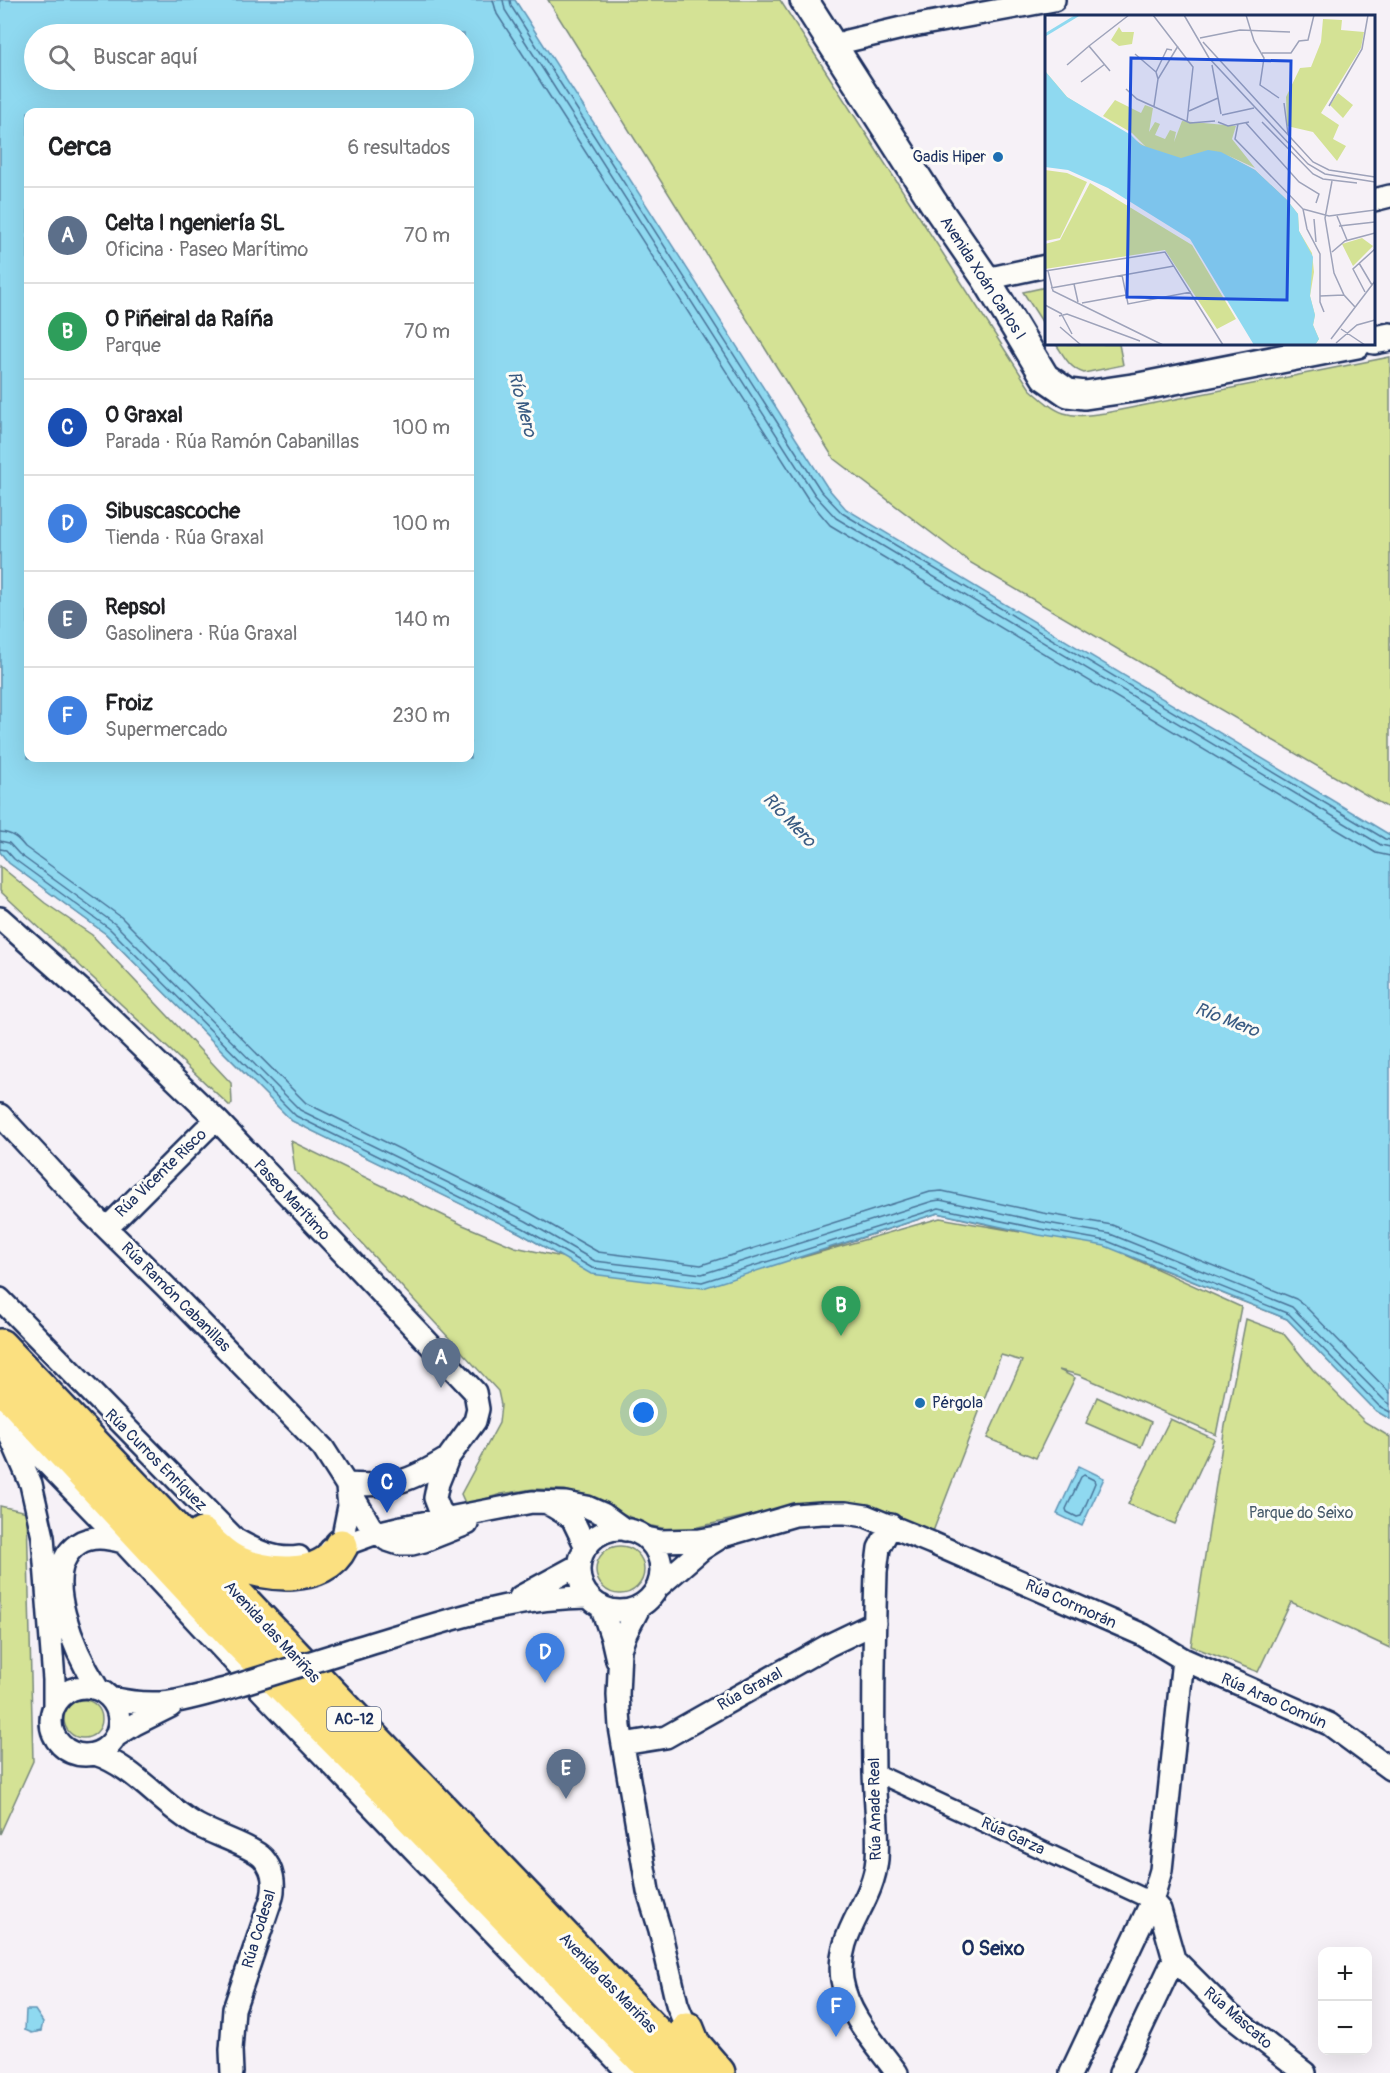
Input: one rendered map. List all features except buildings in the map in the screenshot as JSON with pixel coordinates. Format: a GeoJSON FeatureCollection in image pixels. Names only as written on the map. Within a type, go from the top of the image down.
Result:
{"type":"FeatureCollection","features":[{"type":"Feature","properties":{"kind":"highway"},"geometry":{"type":"LineString","coordinates":[[5,1364],[51,1384],[99,1428],[209,1542],[234,1562],[254,1568],[295,1573],[325,1565],[337,1555],[341,1546]]}},
{"type":"Feature","properties":{"kind":"highway","name":"Avenida das Mariñas"},"geometry":{"type":"LineString","coordinates":[[5,1364],[241,1643],[382,1786],[657,2073]]}},
{"type":"Feature","properties":{"kind":"highway","name":"Avenida das Mariñas"},"geometry":{"type":"LineString","coordinates":[[5,1364],[357,1722],[694,2073]]}},
{"type":"Feature","properties":{"kind":"highway"},"geometry":{"type":"LineString","coordinates":[[687,2029],[693,2044],[718,2073]]}},
{"type":"Feature","properties":{"kind":"street","name":"Avenida Xoán Carlos I"},"geometry":{"type":"LineString","coordinates":[[804,0],[933,202],[986,279],[1045,377],[1068,393],[1085,395],[1139,387],[1352,345]]}},
{"type":"Feature","properties":{"kind":"street"},"geometry":{"type":"LineString","coordinates":[[835,48],[846,41],[902,28],[1054,0]]}},
{"type":"Feature","properties":{"kind":"street"},"geometry":{"type":"LineString","coordinates":[[1375,200],[1390,196]]}},
{"type":"Feature","properties":{"kind":"street"},"geometry":{"type":"LineString","coordinates":[[986,279],[1045,266]]}},
{"type":"Feature","properties":{"kind":"street"},"geometry":{"type":"LineString","coordinates":[[1375,340],[1390,337]]}},
{"type":"Feature","properties":{"kind":"street","name":"Paseo Marítimo"},"geometry":{"type":"LineString","coordinates":[[0,918],[89,997],[217,1120],[475,1392],[478,1409],[475,1421],[448,1458],[438,1483],[435,1498],[440,1511],[447,1518]]}},
{"type":"Feature","properties":{"kind":"street","name":"Rúa Ramón Cabanillas"},"geometry":{"type":"LineString","coordinates":[[0,1114],[107,1228],[323,1448],[346,1484],[349,1506],[341,1546]]}},
{"type":"Feature","properties":{"kind":"street","name":"Rúa Vicente Risco"},"geometry":{"type":"LineString","coordinates":[[107,1228],[217,1120]]}},
{"type":"Feature","properties":{"kind":"street","name":"Rúa Curros Enríquez"},"geometry":{"type":"LineString","coordinates":[[0,1299],[235,1539],[255,1551],[295,1558],[316,1555],[377,1533],[504,1508]]}},
{"type":"Feature","properties":{"kind":"street"},"geometry":{"type":"LineString","coordinates":[[0,1414],[269,1699],[629,2073]]}},
{"type":"Feature","properties":{"kind":"street"},"geometry":{"type":"LineString","coordinates":[[0,1420],[10,1433],[31,1484],[43,1538],[54,1707]]}},
{"type":"Feature","properties":{"kind":"street"},"geometry":{"type":"LineString","coordinates":[[346,1484],[372,1486],[404,1481],[418,1476],[448,1458]]}},
{"type":"Feature","properties":{"kind":"street"},"geometry":{"type":"LineString","coordinates":[[346,1484],[370,1527],[387,1540],[399,1544],[424,1541],[504,1508],[532,1502],[566,1503],[587,1507],[603,1514],[625,1530],[646,1538],[653,1546],[661,1565],[658,1587],[640,1606],[620,1611],[572,1597],[500,1606]]}},
{"type":"Feature","properties":{"kind":"street"},"geometry":{"type":"LineString","coordinates":[[546,1503],[572,1518],[583,1556],[581,1582],[595,1602],[612,1638],[618,1669]]}},
{"type":"Feature","properties":{"kind":"street","name":"Rúa Cormorán"},"geometry":{"type":"LineString","coordinates":[[646,1538],[660,1541],[686,1541],[723,1536],[795,1515],[846,1513],[866,1516],[1143,1635],[1183,1659]]}},
{"type":"Feature","properties":{"kind":"street","name":"Rúa Anade Real"},"geometry":{"type":"LineString","coordinates":[[891,1525],[879,1548],[877,1559],[874,1772],[877,1859],[872,1885],[849,1930],[841,1953],[842,1979],[848,2004],[897,2073]]}},
{"type":"Feature","properties":{"kind":"street"},"geometry":{"type":"LineString","coordinates":[[185,1700],[118,1732],[104,1750],[95,1754],[76,1754],[59,1744],[51,1726],[51,1716],[59,1698],[77,1687],[88,1687],[144,1704],[167,1704],[228,1688],[500,1606],[545,1585],[583,1556],[603,1533],[625,1530]]}},
{"type":"Feature","properties":{"kind":"street","name":"Rúa Cormorán"},"geometry":{"type":"LineString","coordinates":[[658,1587],[702,1549],[723,1536]]}},
{"type":"Feature","properties":{"kind":"street"},"geometry":{"type":"LineString","coordinates":[[118,1732],[119,1717],[82,1661],[71,1635],[64,1612],[61,1568],[69,1550],[84,1540],[105,1537],[123,1542]]}},
{"type":"Feature","properties":{"kind":"street"},"geometry":{"type":"LineString","coordinates":[[640,1606],[626,1633],[618,1669],[623,1744],[648,1891],[660,1930],[677,2004],[687,2029]]}},
{"type":"Feature","properties":{"kind":"street","name":"Rúa Graxal"},"geometry":{"type":"LineString","coordinates":[[623,1744],[666,1737],[829,1645],[875,1623]]}},
{"type":"Feature","properties":{"kind":"street"},"geometry":{"type":"LineString","coordinates":[[1071,2073],[1152,1901],[1161,1870],[1183,1659]]}},
{"type":"Feature","properties":{"kind":"street","name":"Rúa Arao Común"},"geometry":{"type":"LineString","coordinates":[[1183,1659],[1329,1724],[1390,1769]]}},
{"type":"Feature","properties":{"kind":"street","name":"Rúa Codesal"},"geometry":{"type":"LineString","coordinates":[[118,1732],[141,1782]]}},
{"type":"Feature","properties":{"kind":"street","name":"Rúa Codesal"},"geometry":{"type":"LineString","coordinates":[[95,1754],[117,1763],[174,1810],[198,1826],[261,1856],[270,1871],[274,1887],[272,1898],[234,2009],[232,2073]]}},
{"type":"Feature","properties":{"kind":"street","name":"Rúa Garza"},"geometry":{"type":"LineString","coordinates":[[874,1772],[1152,1901]]}},
{"type":"Feature","properties":{"kind":"street"},"geometry":{"type":"LineString","coordinates":[[1120,2073],[1174,1959],[1160,1910],[1152,1901]]}},
{"type":"Feature","properties":{"kind":"street","name":"Rúa Mascato"},"geometry":{"type":"LineString","coordinates":[[1174,1959],[1230,2015],[1305,2073]]}},
{"type":"Feature","properties":{"kind":"green space"},"geometry":{"type":"Polygon","coordinates":[[[0,0],[24,24],[24,90],[32,90],[29,108],[24,108],[24,762],[474,762],[474,760],[1225,1172],[1390,1419],[1376,1411],[1287,1319],[1126,1255],[1241,1307],[1216,1435],[1079,1375],[1059,1370],[1075,1378],[1036,1458],[987,1438],[1022,1361],[1001,1355],[932,1534],[833,1505],[782,1508],[689,1529],[667,1529],[647,1525],[592,1499],[565,1490],[533,1489],[501,1494],[466,1505],[461,1494],[499,1423],[501,1405],[498,1391],[295,1171],[291,1141],[463,1225],[515,1247],[562,1257],[520,1233],[292,1121],[106,934],[9,863],[0,852],[0,0]],[[938,1213],[800,1258],[940,1218],[1020,1232],[938,1213]]]}},
{"type":"Feature","properties":{"kind":"green space"},"geometry":{"type":"Polygon","coordinates":[[[548,0],[780,0],[1030,389],[1056,410],[1072,415],[1105,413],[1390,357],[1390,809],[971,563],[834,459],[548,0]]]}},
{"type":"Feature","properties":{"kind":"green space"},"geometry":{"type":"Polygon","coordinates":[[[1045,287],[1045,326],[1023,292],[1045,287]]]}},
{"type":"Feature","properties":{"kind":"green space"},"geometry":{"type":"Polygon","coordinates":[[[1057,345],[1119,345],[1123,365],[1084,373],[1071,365],[1057,345]]]}},
{"type":"Feature","properties":{"kind":"green space"},"geometry":{"type":"Polygon","coordinates":[[[0,866],[45,903],[92,935],[231,1083],[232,1103],[230,1106],[0,891],[0,866]]]}},
{"type":"Feature","properties":{"kind":"green space","name":"Parque do Seixo"},"geometry":{"type":"Polygon","coordinates":[[[1246,1319],[1283,1333],[1313,1370],[1365,1422],[1390,1437],[1390,1648],[1291,1602],[1258,1672],[1191,1646],[1225,1426],[1246,1319]]]}},
{"type":"Feature","properties":{"kind":"green space"},"geometry":{"type":"Polygon","coordinates":[[[1097,1397],[1151,1422],[1141,1447],[1086,1423],[1097,1397]]]}},
{"type":"Feature","properties":{"kind":"green space"},"geometry":{"type":"Polygon","coordinates":[[[1170,1419],[1214,1439],[1175,1524],[1128,1504],[1170,1419]]]}},
{"type":"Feature","properties":{"kind":"green space"},"geometry":{"type":"Polygon","coordinates":[[[0,1506],[27,1512],[33,1761],[0,1834],[0,1506]]]}},
{"type":"Feature","properties":{"kind":"green space"},"geometry":{"type":"Polygon","coordinates":[[[615,1546],[625,1546],[637,1553],[644,1565],[644,1575],[637,1587],[625,1594],[615,1594],[600,1583],[596,1575],[596,1565],[607,1550],[615,1546]]]}},
{"type":"Feature","properties":{"kind":"green space"},"geometry":{"type":"Polygon","coordinates":[[[83,1700],[96,1706],[102,1719],[96,1732],[83,1738],[70,1732],[64,1719],[70,1706],[83,1700]]]}},
{"type":"Feature","properties":{"kind":"water","name":"Río Mero"},"geometry":{"type":"Polygon","coordinates":[[[0,0],[515,0],[827,487],[846,509],[1390,835],[1390,1419],[1376,1411],[1287,1319],[1105,1246],[1039,1235],[938,1213],[703,1288],[591,1274],[520,1233],[292,1121],[106,934],[9,863],[0,852],[0,0]]]}},
{"type":"Feature","properties":{"kind":"water"},"geometry":{"type":"Polygon","coordinates":[[[1079,1466],[1104,1478],[1082,1526],[1057,1514],[1079,1466]]]}},
{"type":"Feature","properties":{"kind":"water"},"geometry":{"type":"Polygon","coordinates":[[[26,2010],[35,2010],[43,2022],[41,2031],[32,2033],[25,2030],[26,2010]]]}},
{"type":"Feature","properties":{"kind":"place","name":"Gadis Hiper"},"geometry":{"type":"Point","coordinates":[998,157]}},
{"type":"Feature","properties":{"kind":"place","name":"O Piñeiral da Raíña"},"geometry":{"type":"Point","coordinates":[841,1336]}},
{"type":"Feature","properties":{"kind":"place","name":"Celta I ngeniería SL"},"geometry":{"type":"Point","coordinates":[441,1388]}},
{"type":"Feature","properties":{"kind":"place","name":"Pérgola"},"geometry":{"type":"Point","coordinates":[920,1403]}},
{"type":"Feature","properties":{"kind":"place","name":"O Graxal"},"geometry":{"type":"Point","coordinates":[387,1513]}},
{"type":"Feature","properties":{"kind":"place","name":"Sibuscascoche"},"geometry":{"type":"Point","coordinates":[545,1683]}},
{"type":"Feature","properties":{"kind":"place","name":"Repsol"},"geometry":{"type":"Point","coordinates":[566,1799]}},
{"type":"Feature","properties":{"kind":"place","name":"Froiz"},"geometry":{"type":"Point","coordinates":[836,2037]}},
{"type":"Feature","properties":{"kind":"district","name":"O Seixo"},"geometry":{"type":"Point","coordinates":[993,1948]}}]}
